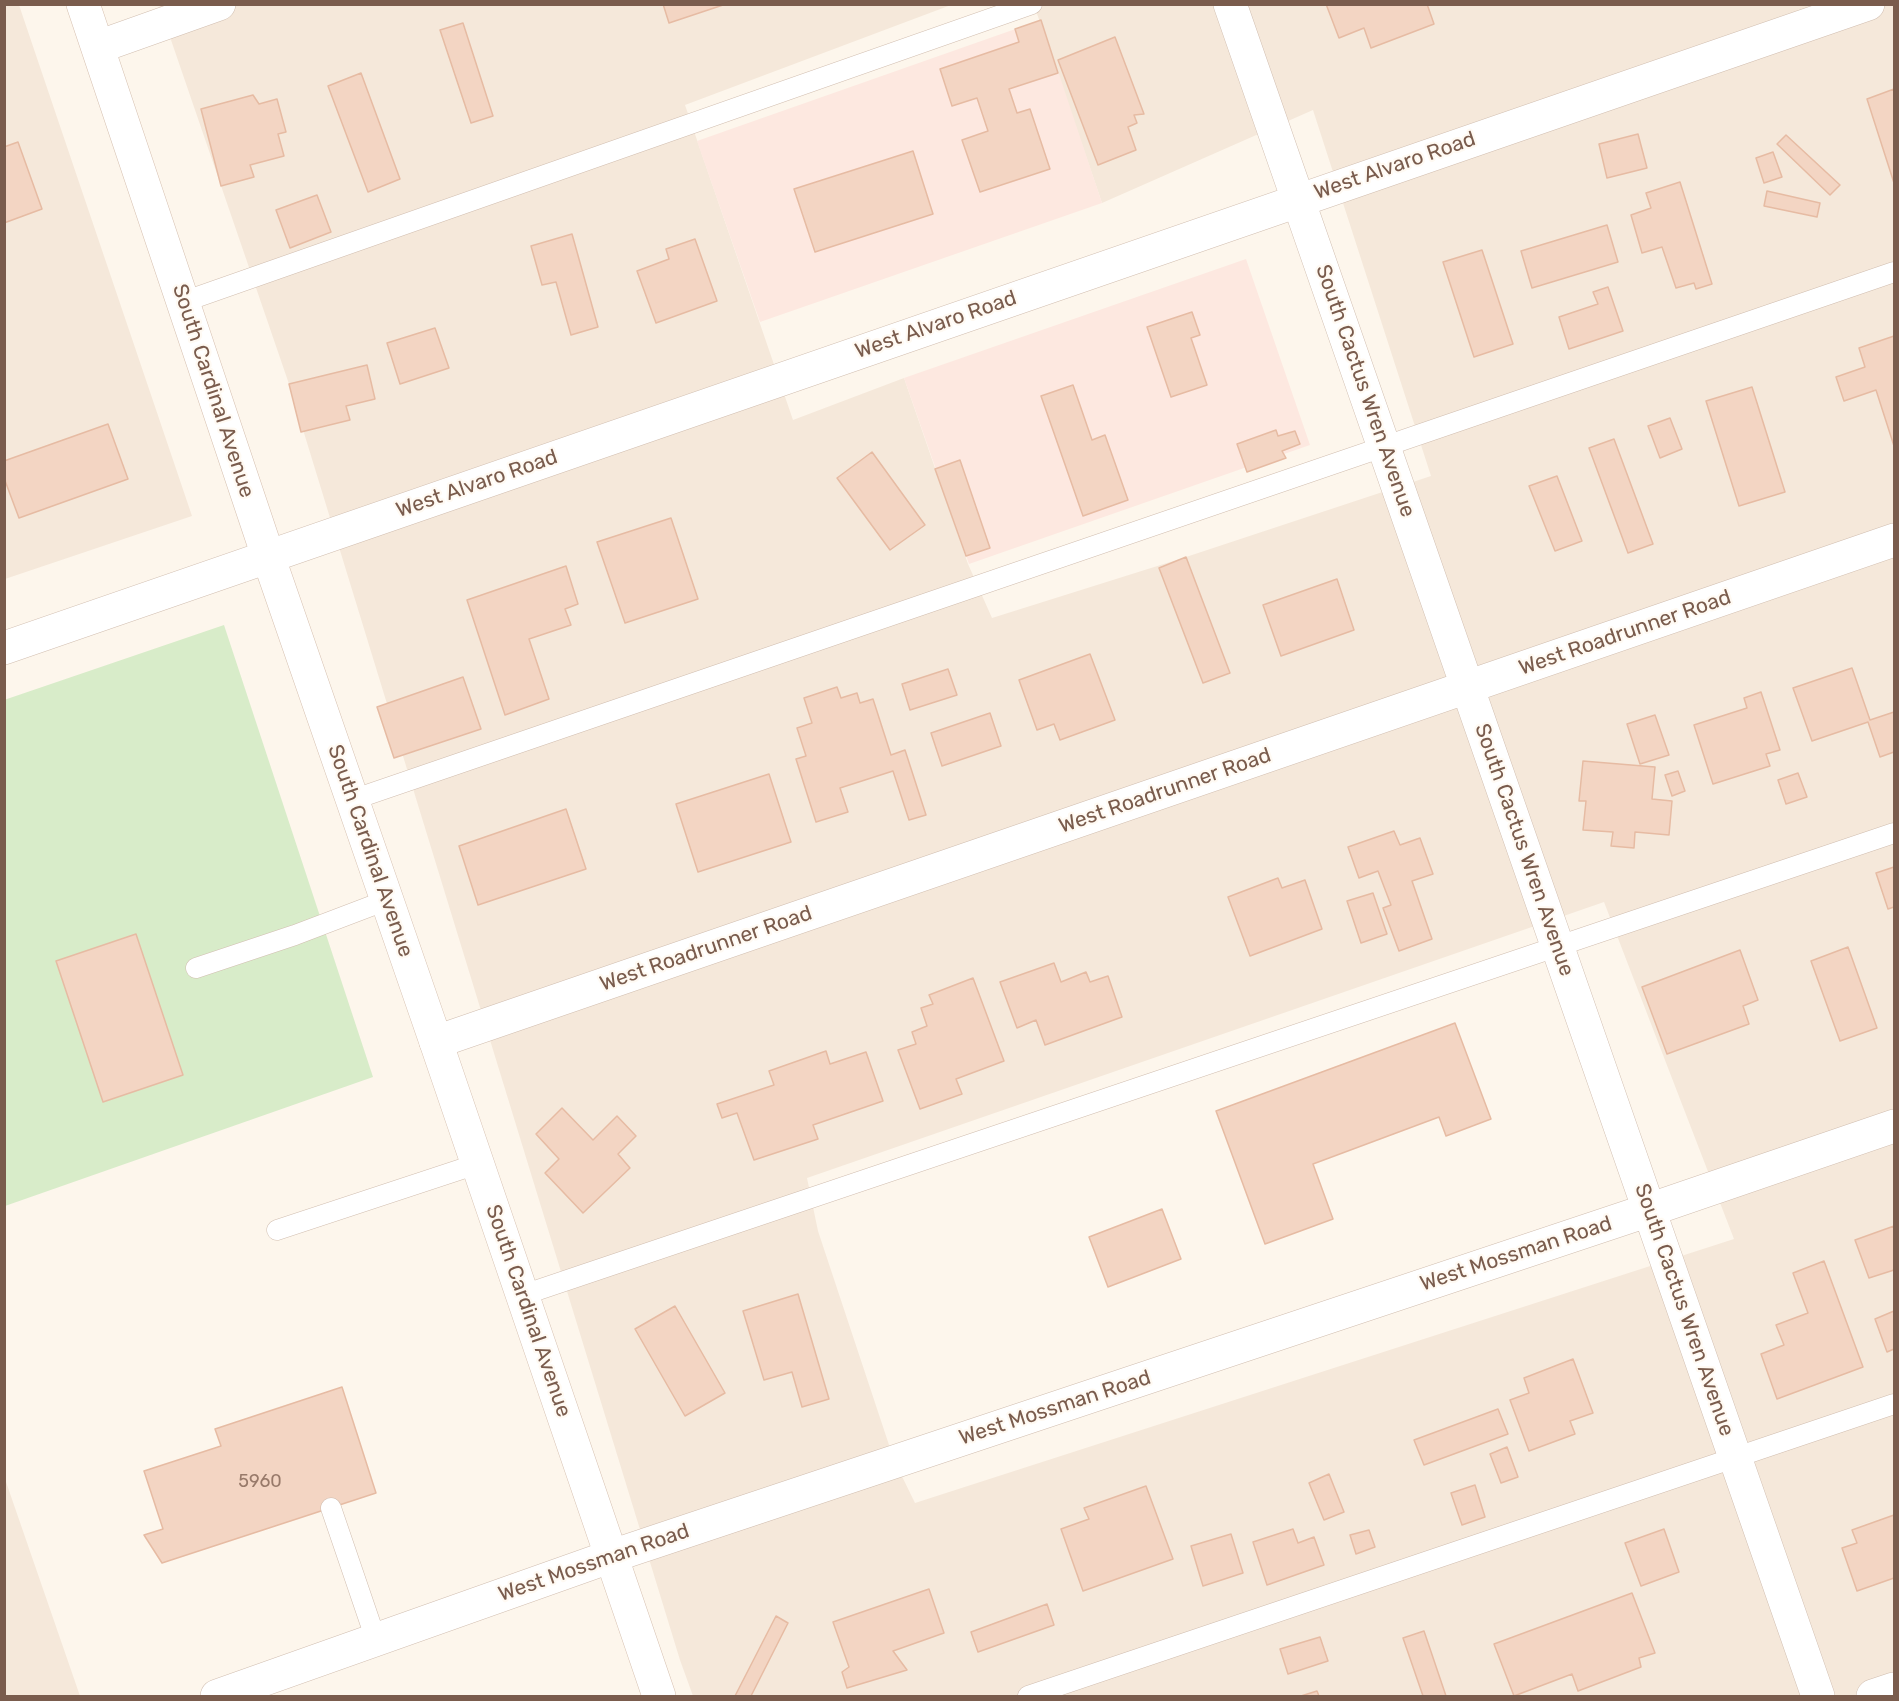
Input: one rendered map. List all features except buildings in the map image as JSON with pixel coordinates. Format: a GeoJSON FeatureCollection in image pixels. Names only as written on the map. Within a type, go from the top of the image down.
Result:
{"type":"FeatureCollection","features":[{"type":"Feature","properties":{"kind":"street","name":"South Cardinal Avenue"},"geometry":{"type":"LineString","coordinates":[[83,4],[268,556],[659,1696]]}},
{"type":"Feature","properties":{"kind":"street"},"geometry":{"type":"LineString","coordinates":[[98,47],[219,4]]}},
{"type":"Feature","properties":{"kind":"street","name":"South Cactus Wren Avenue"},"geometry":{"type":"LineString","coordinates":[[1230,4],[1818,1696]]}},
{"type":"Feature","properties":{"kind":"street","name":"West Alvaro Road"},"geometry":{"type":"LineString","coordinates":[[4,648],[1868,4]]}},
{"type":"Feature","properties":{"kind":"street","name":"West Roadrunner Road"},"geometry":{"type":"LineString","coordinates":[[436,1042],[1894,540]]}},
{"type":"Feature","properties":{"kind":"street","name":"West Mossman Road"},"geometry":{"type":"LineString","coordinates":[[217,1696],[612,1556],[1649,1210],[1894,1125]]}},
{"type":"Feature","properties":{"kind":"street"},"geometry":{"type":"LineString","coordinates":[[1873,1696],[1894,1689]]}},
{"type":"Feature","properties":{"kind":"lane"},"geometry":{"type":"LineString","coordinates":[[183,302],[1032,4]]}},
{"type":"Feature","properties":{"kind":"lane"},"geometry":{"type":"LineString","coordinates":[[352,800],[1894,272]]}},
{"type":"Feature","properties":{"kind":"lane"},"geometry":{"type":"LineString","coordinates":[[523,1295],[1894,833]]}},
{"type":"Feature","properties":{"kind":"lane"},"geometry":{"type":"LineString","coordinates":[[196,968],[295,935],[387,900]]}},
{"type":"Feature","properties":{"kind":"lane"},"geometry":{"type":"LineString","coordinates":[[277,1230],[477,1164]]}},
{"type":"Feature","properties":{"kind":"lane"},"geometry":{"type":"LineString","coordinates":[[1028,1696],[1894,1404]]}},
{"type":"Feature","properties":{"kind":"lane"},"geometry":{"type":"LineString","coordinates":[[331,1508],[376,1640]]}},
{"type":"Feature","properties":{"kind":"shaded area"},"geometry":{"type":"Polygon","coordinates":[[[4,5],[19,5],[192,516],[5,579],[4,5]]]}},
{"type":"Feature","properties":{"kind":"shaded area"},"geometry":{"type":"Polygon","coordinates":[[[159,5],[951,5],[685,105],[793,420],[904,378],[968,564],[992,618],[1431,476],[1313,110],[1102,203],[1034,5],[1894,5],[1894,1696],[693,1696],[680,1660],[289,384],[159,5]],[[1604,902],[807,1178],[818,1231],[894,1460],[915,1503],[1734,1239],[1604,902]]]}},
{"type":"Feature","properties":{"kind":"shaded area"},"geometry":{"type":"Polygon","coordinates":[[[1041,20],[1102,203],[760,322],[697,141],[1041,20]]]}},
{"type":"Feature","properties":{"kind":"shaded area"},"geometry":{"type":"Polygon","coordinates":[[[1246,259],[1310,445],[969,564],[904,378],[1246,259]]]}},
{"type":"Feature","properties":{"kind":"shaded area"},"geometry":{"type":"Polygon","coordinates":[[[5,1479],[80,1696],[5,1696],[5,1479]]]}},
{"type":"Feature","properties":{"kind":"green space"},"geometry":{"type":"Polygon","coordinates":[[[224,625],[373,1077],[5,1206],[4,700],[224,625]]]}}]}
